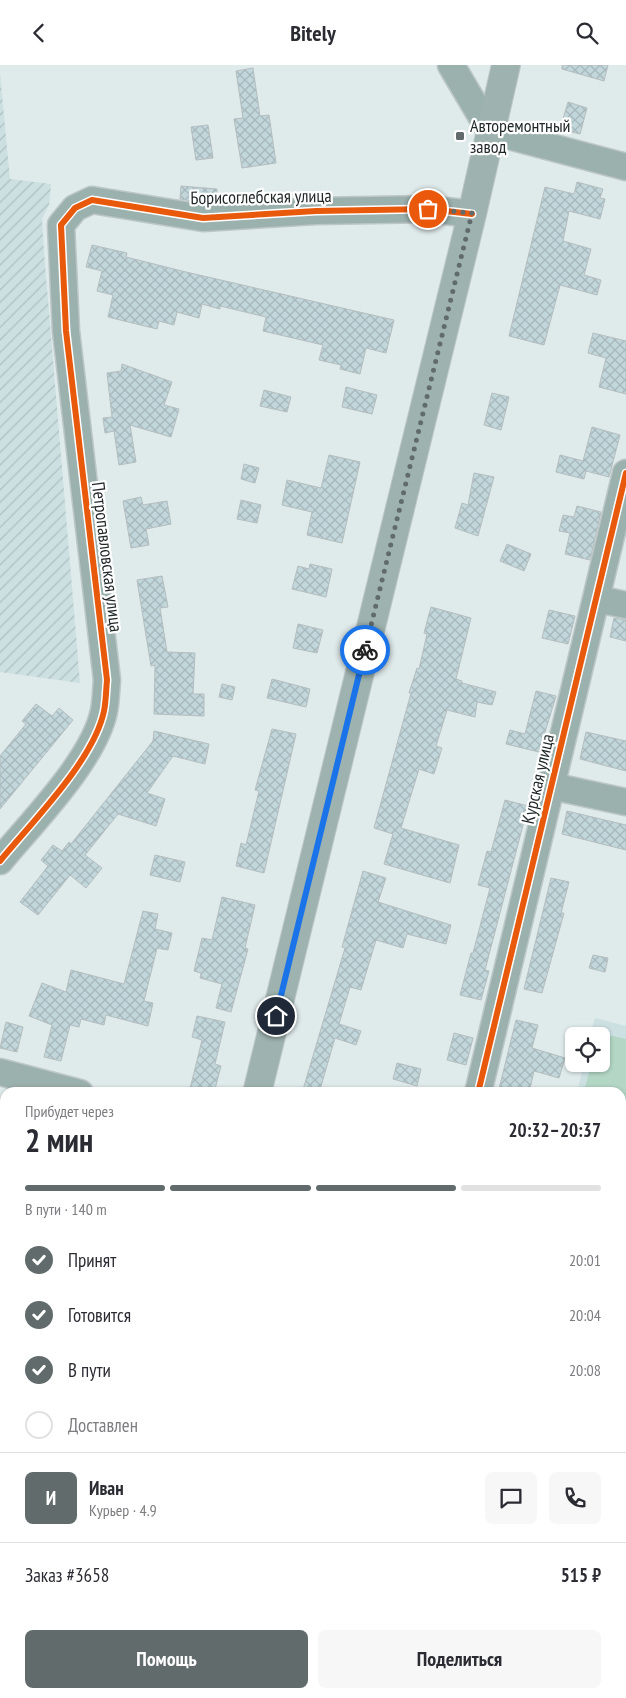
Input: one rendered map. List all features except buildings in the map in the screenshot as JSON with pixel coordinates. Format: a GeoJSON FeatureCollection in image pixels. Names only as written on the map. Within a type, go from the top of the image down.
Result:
{"type":"FeatureCollection","features":[{"type":"Feature","properties":{"kind":"main road"},"geometry":{"type":"LineString","coordinates":[[258,1087],[472,213],[506,65]]}},
{"type":"Feature","properties":{"kind":"street"},"geometry":{"type":"LineString","coordinates":[[451,65],[490,131],[626,167]]}},
{"type":"Feature","properties":{"kind":"street","name":"Борисоглебская улица"},"geometry":{"type":"LineString","coordinates":[[61,225],[75,208],[92,200],[204,218],[428,209],[472,213]]}},
{"type":"Feature","properties":{"kind":"street","name":"Петропавловская улица"},"geometry":{"type":"LineString","coordinates":[[0,861],[70,777],[93,740],[104,712],[107,680],[68,349],[61,225]]}},
{"type":"Feature","properties":{"kind":"street","name":"Курская улица"},"geometry":{"type":"LineString","coordinates":[[479,1087],[626,473]]}},
{"type":"Feature","properties":{"kind":"street"},"geometry":{"type":"LineString","coordinates":[[597,599],[626,605]]}},
{"type":"Feature","properties":{"kind":"street"},"geometry":{"type":"LineString","coordinates":[[552,785],[626,802]]}},
{"type":"Feature","properties":{"kind":"street"},"geometry":{"type":"LineString","coordinates":[[0,1072],[57,1087]]}},
{"type":"Feature","properties":{"kind":"shaded area"},"geometry":{"type":"Polygon","coordinates":[[[0,74],[10,179],[51,184],[49,205],[42,219],[80,683],[0,672],[0,74]]]}},
{"type":"Feature","properties":{"kind":"shaded area"},"geometry":{"type":"Polygon","coordinates":[[[595,1018],[626,1026],[626,1087],[578,1087],[582,1072],[610,1072],[610,1027],[592,1027],[595,1018]]]}},
{"type":"Feature","properties":{"kind":"green space"},"geometry":{"type":"Polygon","coordinates":[[[610,1035],[626,1039],[626,1087],[585,1087],[589,1072],[610,1072],[610,1035]]]}},
{"type":"Feature","properties":{"kind":"cycle path"},"geometry":{"type":"LineString","coordinates":[[0,861],[75,770],[98,730],[106,699],[107,680],[66,331],[61,225],[75,208],[92,200],[203,218],[316,211],[428,209],[472,214]]}},
{"type":"Feature","properties":{"kind":"cycle path"},"geometry":{"type":"LineString","coordinates":[[479,1087],[626,473]]}},
{"type":"Feature","properties":{"kind":"way so far"},"geometry":{"type":"LineString","coordinates":[[365,650],[472,213],[428,209]]}},
{"type":"Feature","properties":{"kind":"place","name":"Авторемонтный завод"},"geometry":{"type":"Point","coordinates":[460,136]}},
{"type":"Feature","properties":{"kind":"route"},"geometry":{"type":"LineString","coordinates":[[276,1016],[365,650]]}}]}
